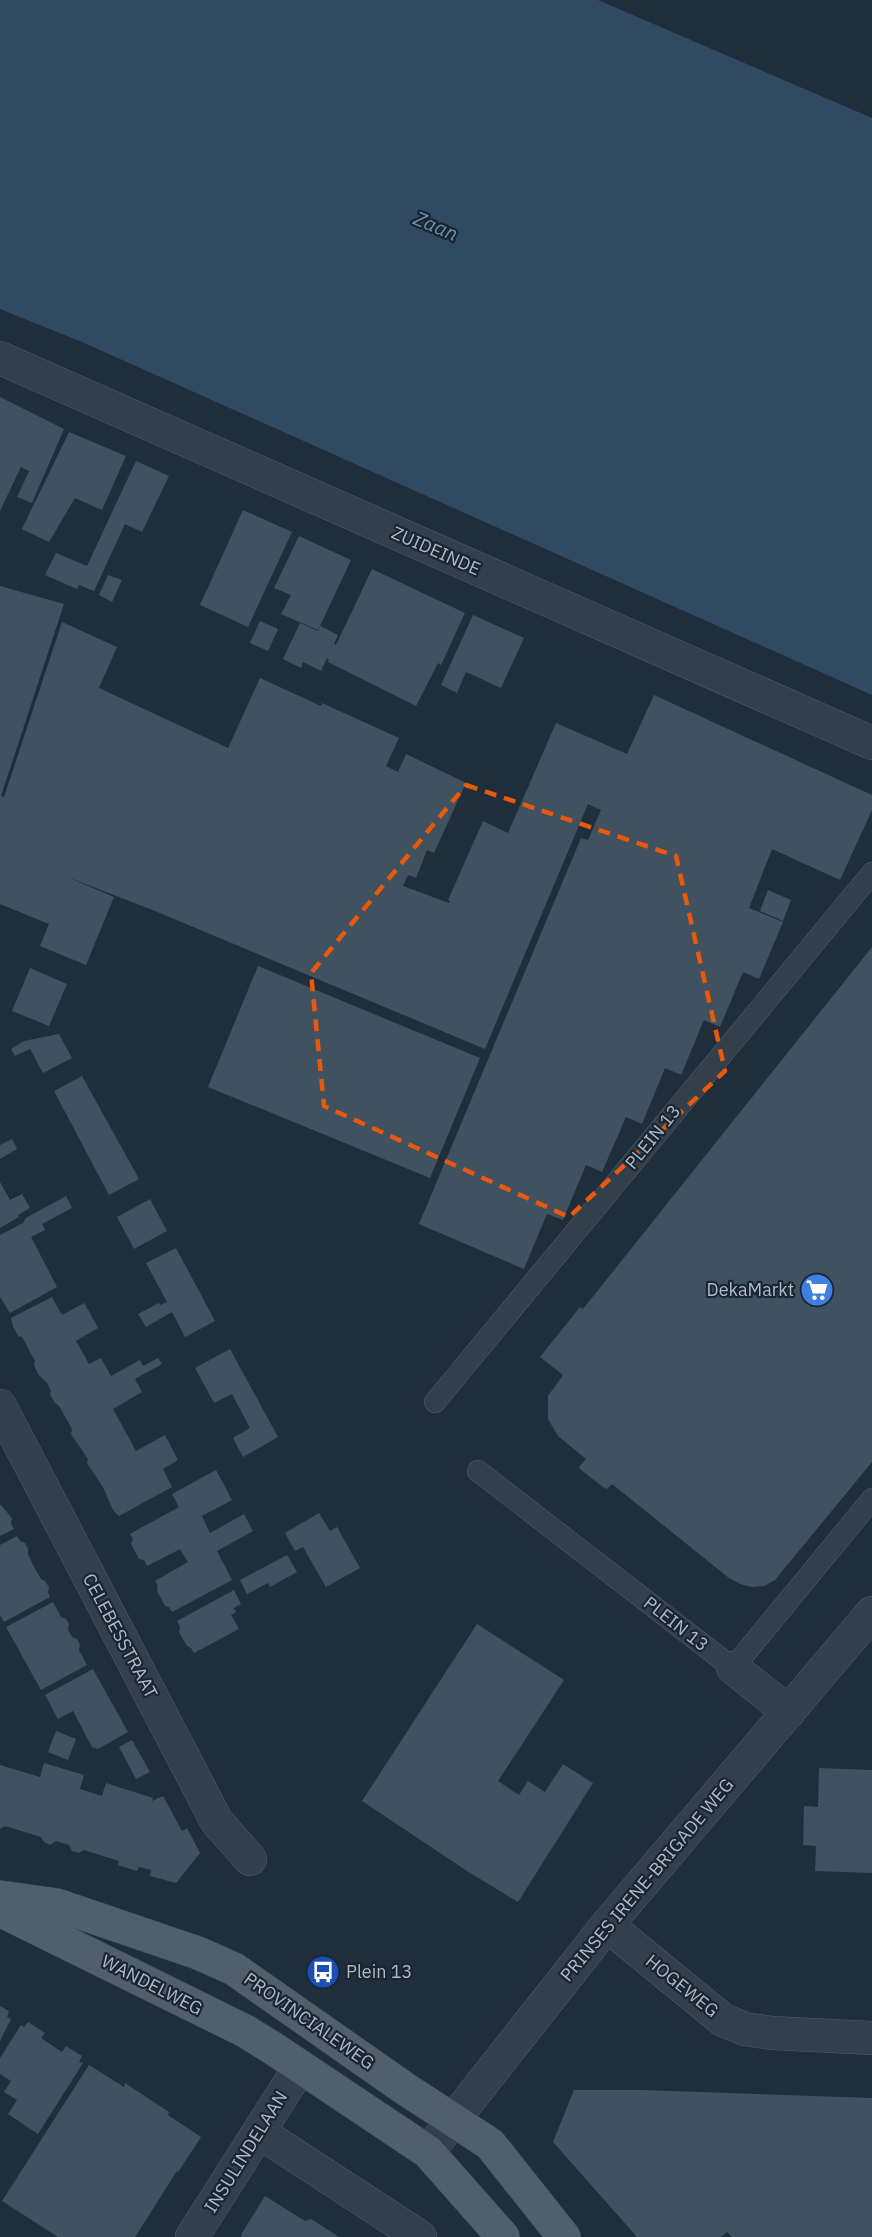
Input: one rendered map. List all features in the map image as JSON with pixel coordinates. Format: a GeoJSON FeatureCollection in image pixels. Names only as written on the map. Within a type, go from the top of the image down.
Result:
{"type":"FeatureCollection","features":[{"type":"Feature","properties":{"kind":"main road","name":"PROVINCIALEWEG"},"geometry":{"type":"LineString","coordinates":[[0,1897],[57,1905],[198,1953],[234,1969],[452,2121],[490,2144],[564,2237]]}},
{"type":"Feature","properties":{"kind":"main road","name":"WANDELWEG"},"geometry":{"type":"LineString","coordinates":[[0,1910],[245,2031],[300,2067]]}},
{"type":"Feature","properties":{"kind":"main road"},"geometry":{"type":"LineString","coordinates":[[300,2067],[428,2152],[503,2237]]}},
{"type":"Feature","properties":{"kind":"street","name":"ZUIDEINDE"},"geometry":{"type":"LineString","coordinates":[[0,358],[872,743]]}},
{"type":"Feature","properties":{"kind":"street","name":"CELEBESSTRAAT"},"geometry":{"type":"LineString","coordinates":[[0,1406],[218,1822],[250,1859]]}},
{"type":"Feature","properties":{"kind":"street","name":"PRINSES IRENE-BRIGADE WEG"},"geometry":{"type":"LineString","coordinates":[[428,2152],[607,1925],[872,1613]]}},
{"type":"Feature","properties":{"kind":"street","name":"PLEIN 13"},"geometry":{"type":"LineString","coordinates":[[733,1668],[789,1712]]}},
{"type":"Feature","properties":{"kind":"street","name":"HOGEWEG"},"geometry":{"type":"LineString","coordinates":[[607,1925],[723,2020],[745,2029],[772,2033],[872,2038]]}},
{"type":"Feature","properties":{"kind":"street","name":"INSULINDELAAN"},"geometry":{"type":"LineString","coordinates":[[192,2237],[300,2067]]}},
{"type":"Feature","properties":{"kind":"street"},"geometry":{"type":"LineString","coordinates":[[259,2132],[420,2237]]}},
{"type":"Feature","properties":{"kind":"lane","name":"PLEIN 13"},"geometry":{"type":"LineString","coordinates":[[435,1402],[872,873]]}},
{"type":"Feature","properties":{"kind":"lane","name":"PLEIN 13"},"geometry":{"type":"LineString","coordinates":[[478,1471],[733,1668]]}},
{"type":"Feature","properties":{"kind":"lane"},"geometry":{"type":"LineString","coordinates":[[733,1668],[872,1499]]}},
{"type":"Feature","properties":{"kind":"highlighted area"},"geometry":{"type":"Polygon","coordinates":[[[466,785],[676,856],[725,1071],[569,1217],[324,1106],[311,973],[466,785]]]}},
{"type":"Feature","properties":{"kind":"water","name":"Zaan"},"geometry":{"type":"Polygon","coordinates":[[[0,0],[598,0],[872,118],[872,695],[82,342],[0,309],[0,0]]]}},
{"type":"Feature","properties":{"kind":"building"},"geometry":{"type":"Polygon","coordinates":[[[0,397],[64,429],[32,503],[17,497],[29,471],[21,467],[0,511],[0,397]]]}},
{"type":"Feature","properties":{"kind":"building"},"geometry":{"type":"Polygon","coordinates":[[[69,432],[126,456],[102,510],[75,498],[49,542],[22,529],[69,432]]]}},
{"type":"Feature","properties":{"kind":"building"},"geometry":{"type":"Polygon","coordinates":[[[136,461],[169,476],[142,532],[125,524],[94,591],[79,585],[77,589],[45,575],[56,553],[87,566],[136,461]]]}},
{"type":"Feature","properties":{"kind":"building"},"geometry":{"type":"Polygon","coordinates":[[[243,510],[292,532],[248,627],[200,605],[243,510]]]}},
{"type":"Feature","properties":{"kind":"building"},"geometry":{"type":"Polygon","coordinates":[[[299,536],[351,560],[318,630],[281,614],[291,595],[274,588],[299,536]]]}},
{"type":"Feature","properties":{"kind":"building"},"geometry":{"type":"Polygon","coordinates":[[[372,569],[465,613],[441,665],[438,663],[416,706],[328,662],[327,658],[321,671],[303,662],[301,668],[283,659],[300,623],[318,631],[320,626],[338,635],[334,644],[336,645],[372,569]]]}},
{"type":"Feature","properties":{"kind":"building"},"geometry":{"type":"Polygon","coordinates":[[[108,575],[122,580],[112,602],[99,595],[108,575]]]}},
{"type":"Feature","properties":{"kind":"building"},"geometry":{"type":"Polygon","coordinates":[[[0,586],[64,604],[1,796],[4,797],[62,622],[117,647],[99,688],[228,748],[260,678],[399,738],[386,766],[398,772],[406,754],[466,783],[434,853],[427,850],[416,878],[408,875],[403,886],[449,903],[448,900],[483,821],[508,833],[556,723],[627,754],[654,695],[872,795],[872,810],[840,880],[772,849],[749,908],[783,922],[759,979],[743,972],[720,1027],[704,1020],[681,1075],[665,1068],[642,1124],[626,1117],[602,1172],[586,1165],[563,1220],[547,1214],[524,1269],[419,1224],[581,838],[588,840],[601,810],[588,804],[485,1049],[155,911],[65,876],[114,897],[86,965],[40,946],[49,924],[0,904],[0,586]]]}},
{"type":"Feature","properties":{"kind":"building"},"geometry":{"type":"Polygon","coordinates":[[[473,615],[524,638],[501,688],[466,672],[457,693],[441,685],[473,615]]]}},
{"type":"Feature","properties":{"kind":"building"},"geometry":{"type":"Polygon","coordinates":[[[260,621],[278,629],[268,651],[250,643],[260,621]]]}},
{"type":"Feature","properties":{"kind":"building"},"geometry":{"type":"Polygon","coordinates":[[[768,890],[791,900],[783,921],[760,911],[768,890]]]}},
{"type":"Feature","properties":{"kind":"building"},"geometry":{"type":"Polygon","coordinates":[[[872,947],[872,1462],[775,1580],[764,1586],[752,1587],[729,1578],[612,1484],[607,1489],[581,1470],[579,1467],[586,1459],[558,1436],[548,1419],[548,1396],[563,1375],[540,1357],[580,1307],[583,1309],[872,947]]]}},
{"type":"Feature","properties":{"kind":"building"},"geometry":{"type":"Polygon","coordinates":[[[258,966],[480,1058],[430,1178],[208,1087],[258,966]]]}},
{"type":"Feature","properties":{"kind":"building"},"geometry":{"type":"Polygon","coordinates":[[[30,968],[67,984],[49,1026],[12,1011],[30,968]]]}},
{"type":"Feature","properties":{"kind":"building"},"geometry":{"type":"Polygon","coordinates":[[[59,1034],[72,1058],[43,1073],[30,1049],[15,1056],[11,1049],[24,1041],[59,1034]]]}},
{"type":"Feature","properties":{"kind":"building"},"geometry":{"type":"Polygon","coordinates":[[[82,1076],[139,1179],[109,1195],[54,1091],[82,1076]]]}},
{"type":"Feature","properties":{"kind":"building"},"geometry":{"type":"Polygon","coordinates":[[[12,1139],[17,1149],[0,1159],[0,1145],[12,1139]]]}},
{"type":"Feature","properties":{"kind":"building"},"geometry":{"type":"Polygon","coordinates":[[[0,1182],[10,1200],[22,1194],[30,1208],[0,1228],[0,1182]]]}},
{"type":"Feature","properties":{"kind":"building"},"geometry":{"type":"Polygon","coordinates":[[[66,1196],[72,1208],[42,1224],[45,1230],[31,1237],[57,1287],[10,1313],[0,1297],[0,1235],[66,1196]]]}},
{"type":"Feature","properties":{"kind":"building"},"geometry":{"type":"Polygon","coordinates":[[[150,1199],[167,1231],[134,1249],[117,1217],[150,1199]]]}},
{"type":"Feature","properties":{"kind":"building"},"geometry":{"type":"Polygon","coordinates":[[[176,1248],[215,1321],[185,1337],[172,1312],[146,1327],[138,1314],[159,1303],[160,1305],[167,1302],[146,1263],[176,1248]]]}},
{"type":"Feature","properties":{"kind":"building"},"geometry":{"type":"Polygon","coordinates":[[[52,1297],[62,1315],[84,1303],[91,1315],[98,1328],[76,1341],[89,1364],[101,1358],[111,1376],[140,1360],[143,1366],[158,1358],[162,1364],[135,1379],[142,1392],[113,1409],[136,1451],[165,1435],[178,1460],[163,1469],[172,1487],[119,1516],[113,1510],[104,1489],[87,1463],[88,1459],[71,1434],[72,1429],[50,1395],[51,1391],[47,1383],[38,1374],[34,1365],[35,1361],[22,1337],[18,1336],[13,1327],[11,1318],[52,1297]]]}},
{"type":"Feature","properties":{"kind":"building"},"geometry":{"type":"Polygon","coordinates":[[[230,1349],[278,1437],[243,1457],[233,1438],[250,1428],[232,1394],[214,1403],[195,1368],[230,1349]]]}},
{"type":"Feature","properties":{"kind":"building"},"geometry":{"type":"Polygon","coordinates":[[[216,1470],[232,1500],[202,1516],[210,1533],[244,1514],[253,1531],[217,1551],[232,1580],[172,1612],[169,1607],[165,1606],[157,1591],[158,1586],[155,1581],[188,1562],[180,1549],[147,1566],[144,1560],[139,1559],[131,1544],[133,1539],[130,1534],[179,1507],[172,1494],[216,1470]]]}},
{"type":"Feature","properties":{"kind":"building"},"geometry":{"type":"Polygon","coordinates":[[[0,1504],[12,1518],[11,1524],[14,1529],[0,1536],[0,1504]]]}},
{"type":"Feature","properties":{"kind":"building"},"geometry":{"type":"Polygon","coordinates":[[[319,1513],[330,1531],[337,1527],[360,1568],[326,1587],[303,1547],[295,1551],[285,1533],[319,1513]]]}},
{"type":"Feature","properties":{"kind":"building"},"geometry":{"type":"Polygon","coordinates":[[[17,1536],[25,1543],[34,1567],[49,1587],[50,1597],[4,1622],[0,1615],[0,1545],[17,1536]]]}},
{"type":"Feature","properties":{"kind":"building"},"geometry":{"type":"Polygon","coordinates":[[[287,1555],[297,1572],[270,1587],[268,1583],[247,1594],[240,1580],[287,1555]]]}},
{"type":"Feature","properties":{"kind":"building"},"geometry":{"type":"Polygon","coordinates":[[[234,1590],[241,1604],[234,1608],[236,1612],[231,1615],[239,1629],[194,1653],[179,1632],[180,1627],[177,1621],[234,1590]]]}},
{"type":"Feature","properties":{"kind":"building"},"geometry":{"type":"Polygon","coordinates":[[[53,1602],[61,1617],[69,1624],[68,1630],[72,1637],[77,1639],[80,1645],[79,1650],[87,1665],[41,1690],[6,1627],[53,1602]]]}},
{"type":"Feature","properties":{"kind":"building"},"geometry":{"type":"Polygon","coordinates":[[[477,1624],[564,1680],[498,1781],[519,1795],[528,1781],[545,1792],[563,1764],[593,1783],[518,1902],[362,1801],[477,1624]]]}},
{"type":"Feature","properties":{"kind":"building"},"geometry":{"type":"Polygon","coordinates":[[[93,1669],[128,1732],[98,1749],[92,1747],[73,1711],[58,1719],[45,1695],[93,1669]]]}},
{"type":"Feature","properties":{"kind":"building"},"geometry":{"type":"Polygon","coordinates":[[[56,1731],[76,1739],[68,1760],[48,1752],[56,1731]]]}},
{"type":"Feature","properties":{"kind":"building"},"geometry":{"type":"Polygon","coordinates":[[[132,1740],[150,1772],[136,1779],[119,1747],[132,1740]]]}},
{"type":"Feature","properties":{"kind":"building"},"geometry":{"type":"Polygon","coordinates":[[[44,1763],[84,1775],[80,1789],[102,1796],[106,1783],[153,1798],[152,1801],[163,1796],[182,1831],[187,1828],[200,1853],[176,1883],[150,1876],[151,1870],[139,1867],[137,1871],[118,1865],[119,1861],[84,1850],[79,1853],[72,1851],[69,1845],[56,1841],[50,1845],[41,1837],[5,1826],[0,1829],[0,1765],[40,1777],[44,1763]]]}},
{"type":"Feature","properties":{"kind":"building"},"geometry":{"type":"Polygon","coordinates":[[[819,1768],[872,1770],[872,1873],[815,1871],[816,1846],[803,1845],[804,1806],[818,1807],[819,1768]]]}},
{"type":"Feature","properties":{"kind":"building"},"geometry":{"type":"Polygon","coordinates":[[[0,2006],[9,2011],[7,2017],[11,2019],[0,2041],[0,2006]]]}},
{"type":"Feature","properties":{"kind":"building"},"geometry":{"type":"Polygon","coordinates":[[[28,2022],[45,2033],[41,2038],[62,2052],[66,2046],[82,2056],[79,2062],[83,2063],[38,2134],[8,2114],[17,2100],[4,2092],[11,2081],[0,2074],[0,2058],[21,2025],[24,2027],[28,2022]]]}},
{"type":"Feature","properties":{"kind":"building"},"geometry":{"type":"Polygon","coordinates":[[[89,2065],[124,2087],[125,2083],[169,2112],[168,2115],[201,2137],[135,2237],[58,2237],[2,2201],[89,2065]]]}},
{"type":"Feature","properties":{"kind":"building"},"geometry":{"type":"Polygon","coordinates":[[[574,2090],[642,2090],[872,2098],[872,2237],[732,2237],[727,2232],[721,2237],[637,2237],[553,2142],[574,2090]]]}},
{"type":"Feature","properties":{"kind":"building"},"geometry":{"type":"Polygon","coordinates":[[[265,2196],[305,2221],[311,2219],[339,2237],[241,2237],[265,2196]]]}},
{"type":"Feature","properties":{"kind":"place","name":"DekaMarkt"},"geometry":{"type":"Point","coordinates":[817,1290]}},
{"type":"Feature","properties":{"kind":"place","name":"Plein 13"},"geometry":{"type":"Point","coordinates":[323,1972]}}]}
